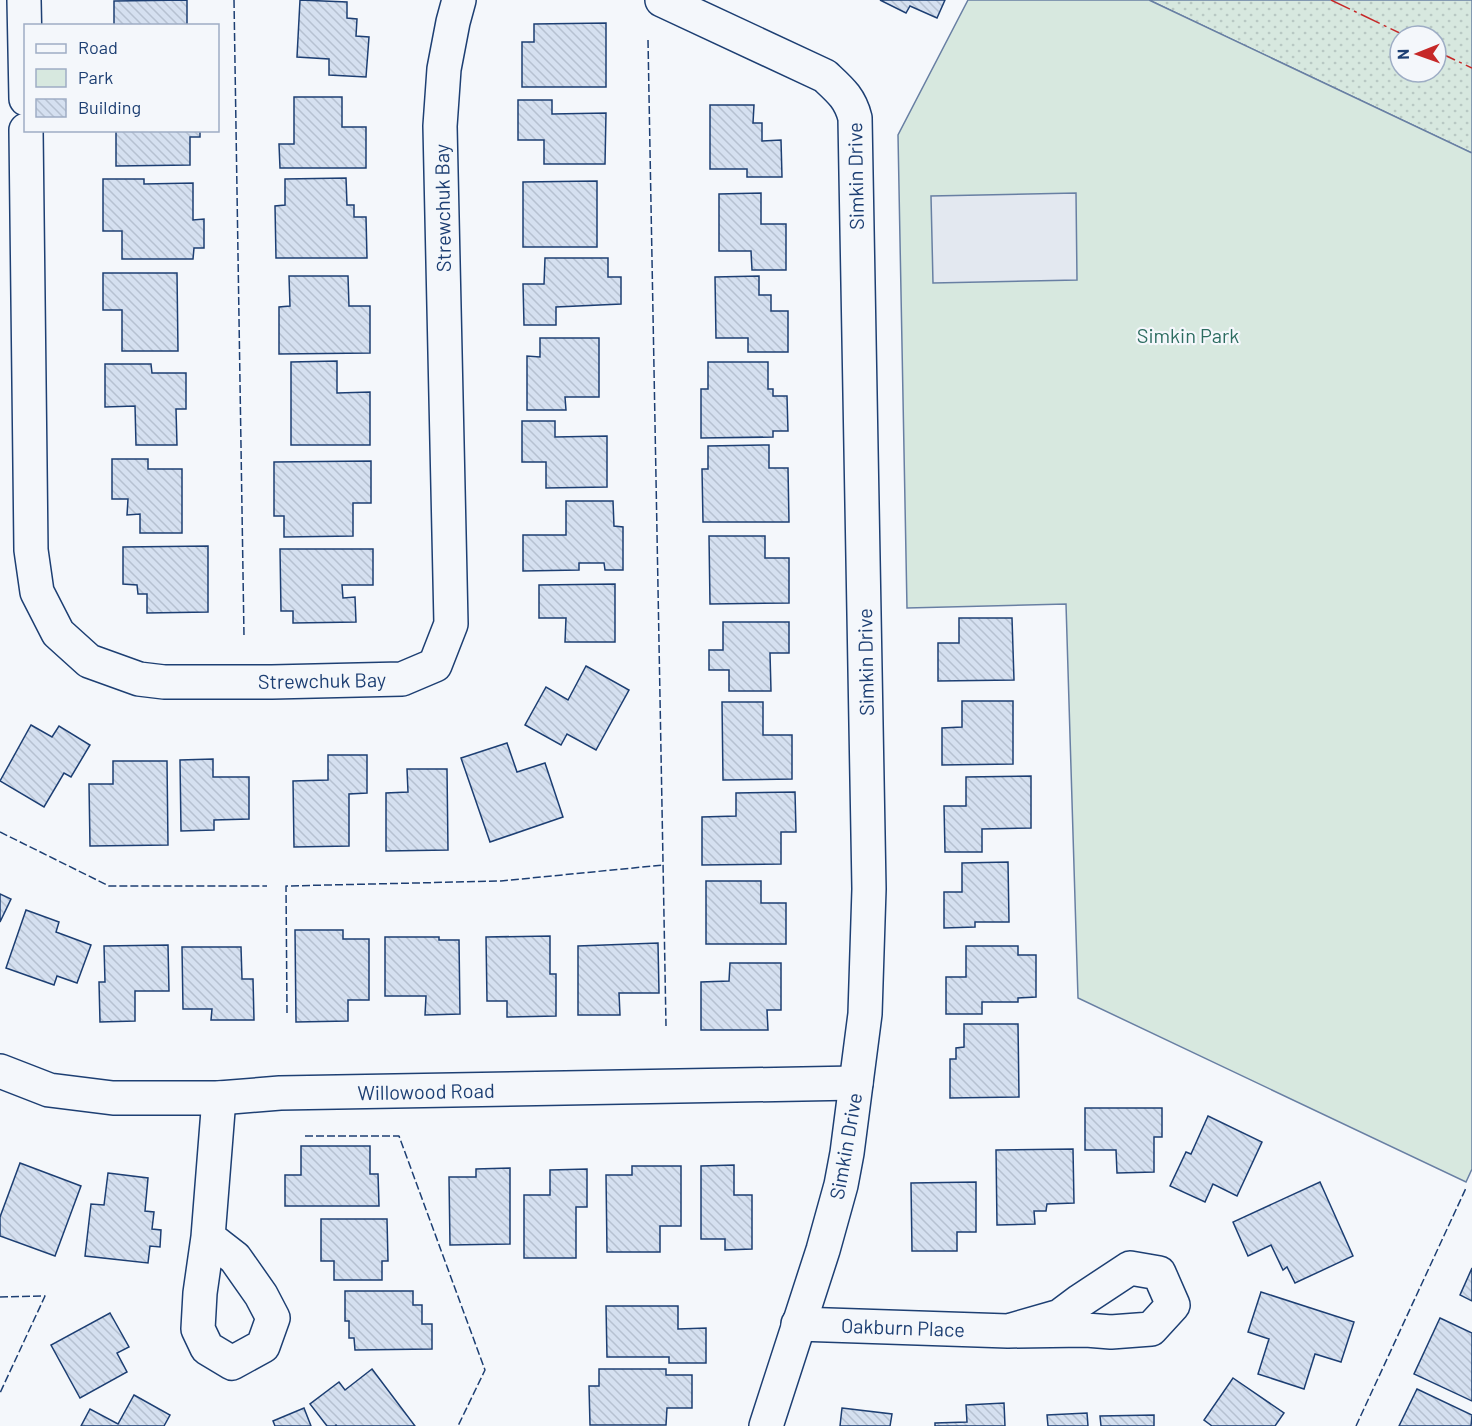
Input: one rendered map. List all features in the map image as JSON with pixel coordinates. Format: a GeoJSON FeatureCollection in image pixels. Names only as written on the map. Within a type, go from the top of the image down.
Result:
{"type":"FeatureCollection","features":[{"type":"Feature","properties":{"kind":"street"},"geometry":{"type":"LineString","coordinates":[[24,0],[24,24]]}},
{"type":"Feature","properties":{"kind":"street","name":"Strewchuk Bay"},"geometry":{"type":"LineString","coordinates":[[26,132],[31,550],[37,592],[58,633],[89,661],[139,679],[164,682],[207,682],[402,679],[435,665],[451,624],[440,126],[444,69],[459,0]]}},
{"type":"Feature","properties":{"kind":"street","name":"Simkin Drive"},"geometry":{"type":"LineString","coordinates":[[662,0],[825,76],[845,95],[852,106],[855,118],[869,889],[865,1014],[848,1153],[841,1185],[823,1250],[766,1426]]}},
{"type":"Feature","properties":{"kind":"street","name":"Willowood Road"},"geometry":{"type":"LineString","coordinates":[[0,1071],[49,1090],[113,1098],[219,1098],[292,1093],[856,1083]]}},
{"type":"Feature","properties":{"kind":"street"},"geometry":{"type":"LineString","coordinates":[[208,1237],[219,1098]]}},
{"type":"Feature","properties":{"kind":"street","name":"Oakburn Place"},"geometry":{"type":"LineString","coordinates":[[798,1324],[1008,1331]]}},
{"type":"Feature","properties":{"kind":"green space","name":"Simkin Park"},"geometry":{"type":"Polygon","coordinates":[[[968,0],[1149,0],[1472,153],[1472,1169],[1466,1182],[1078,998],[1066,604],[907,608],[898,135],[968,0]]]}},
{"type":"Feature","properties":{"kind":"green space"},"geometry":{"type":"Polygon","coordinates":[[[1149,0],[1472,0],[1472,153],[1149,0]]]}},
{"type":"Feature","properties":{"kind":"shaded area"},"geometry":{"type":"Polygon","coordinates":[[[1076,193],[1077,280],[933,283],[931,196],[1076,193]]]}},
{"type":"Feature","properties":{"kind":"building"},"geometry":{"type":"Polygon","coordinates":[[[187,0],[187,24],[114,24],[114,1],[187,0]]]}},
{"type":"Feature","properties":{"kind":"building"},"geometry":{"type":"Polygon","coordinates":[[[300,0],[347,2],[347,18],[357,19],[356,36],[369,37],[366,77],[329,75],[329,59],[297,57],[300,0]]]}},
{"type":"Feature","properties":{"kind":"building"},"geometry":{"type":"Polygon","coordinates":[[[880,0],[945,0],[937,18],[910,6],[906,13],[880,0]]]}},
{"type":"Feature","properties":{"kind":"building"},"geometry":{"type":"Polygon","coordinates":[[[606,23],[606,87],[522,87],[522,42],[534,42],[534,24],[606,23]]]}},
{"type":"Feature","properties":{"kind":"building"},"geometry":{"type":"Polygon","coordinates":[[[294,97],[342,97],[342,127],[366,127],[366,168],[280,168],[279,144],[294,144],[294,97]]]}},
{"type":"Feature","properties":{"kind":"building"},"geometry":{"type":"Polygon","coordinates":[[[518,100],[552,100],[552,114],[606,113],[605,164],[544,164],[544,140],[518,140],[518,100]]]}},
{"type":"Feature","properties":{"kind":"building"},"geometry":{"type":"Polygon","coordinates":[[[710,105],[754,105],[753,123],[762,123],[762,141],[781,140],[782,177],[747,177],[747,169],[710,169],[710,105]]]}},
{"type":"Feature","properties":{"kind":"building"},"geometry":{"type":"Polygon","coordinates":[[[116,132],[200,132],[200,137],[190,137],[190,165],[116,166],[116,132]]]}},
{"type":"Feature","properties":{"kind":"building"},"geometry":{"type":"Polygon","coordinates":[[[346,178],[347,205],[354,205],[354,217],[366,217],[367,258],[276,258],[275,206],[285,205],[285,179],[346,178]]]}},
{"type":"Feature","properties":{"kind":"building"},"geometry":{"type":"Polygon","coordinates":[[[103,179],[144,179],[144,184],[193,183],[193,220],[204,219],[204,248],[194,248],[193,259],[122,259],[122,231],[103,231],[103,179]]]}},
{"type":"Feature","properties":{"kind":"building"},"geometry":{"type":"Polygon","coordinates":[[[597,181],[597,247],[523,247],[523,182],[597,181]]]}},
{"type":"Feature","properties":{"kind":"building"},"geometry":{"type":"Polygon","coordinates":[[[761,193],[761,224],[786,224],[786,270],[752,270],[751,251],[719,251],[719,194],[761,193]]]}},
{"type":"Feature","properties":{"kind":"building"},"geometry":{"type":"Polygon","coordinates":[[[545,258],[608,258],[608,277],[621,277],[621,304],[556,307],[556,325],[524,325],[523,284],[544,284],[545,258]]]}},
{"type":"Feature","properties":{"kind":"building"},"geometry":{"type":"Polygon","coordinates":[[[103,273],[177,273],[178,351],[122,351],[122,310],[103,310],[103,273]]]}},
{"type":"Feature","properties":{"kind":"building"},"geometry":{"type":"Polygon","coordinates":[[[289,276],[348,276],[349,306],[370,306],[370,353],[279,354],[279,307],[290,306],[289,276]]]}},
{"type":"Feature","properties":{"kind":"building"},"geometry":{"type":"Polygon","coordinates":[[[759,276],[759,295],[771,295],[771,311],[788,311],[788,352],[748,352],[748,338],[716,338],[715,277],[759,276]]]}},
{"type":"Feature","properties":{"kind":"building"},"geometry":{"type":"Polygon","coordinates":[[[540,338],[599,338],[599,397],[565,397],[566,410],[527,410],[527,356],[540,357],[540,338]]]}},
{"type":"Feature","properties":{"kind":"building"},"geometry":{"type":"Polygon","coordinates":[[[337,361],[337,393],[370,392],[370,445],[291,445],[291,362],[337,361]]]}},
{"type":"Feature","properties":{"kind":"building"},"geometry":{"type":"Polygon","coordinates":[[[708,362],[768,362],[768,389],[773,389],[773,396],[787,396],[788,431],[773,431],[773,437],[701,438],[701,389],[708,389],[708,362]]]}},
{"type":"Feature","properties":{"kind":"building"},"geometry":{"type":"Polygon","coordinates":[[[105,364],[151,364],[152,373],[186,373],[186,409],[176,409],[177,445],[136,445],[135,406],[105,407],[105,364]]]}},
{"type":"Feature","properties":{"kind":"building"},"geometry":{"type":"Polygon","coordinates":[[[522,421],[555,421],[555,437],[607,436],[607,487],[546,488],[546,462],[522,462],[522,421]]]}},
{"type":"Feature","properties":{"kind":"building"},"geometry":{"type":"Polygon","coordinates":[[[769,445],[769,468],[788,468],[789,522],[703,522],[702,469],[708,469],[708,446],[769,445]]]}},
{"type":"Feature","properties":{"kind":"building"},"geometry":{"type":"Polygon","coordinates":[[[112,459],[148,459],[148,469],[182,469],[182,533],[140,533],[140,514],[127,515],[128,499],[112,499],[112,459]]]}},
{"type":"Feature","properties":{"kind":"building"},"geometry":{"type":"Polygon","coordinates":[[[371,461],[371,503],[353,503],[353,536],[284,537],[284,516],[274,516],[274,462],[371,461]]]}},
{"type":"Feature","properties":{"kind":"building"},"geometry":{"type":"Polygon","coordinates":[[[566,501],[613,501],[614,526],[623,527],[623,570],[605,570],[604,563],[579,563],[579,570],[523,571],[523,535],[566,535],[566,501]]]}},
{"type":"Feature","properties":{"kind":"building"},"geometry":{"type":"Polygon","coordinates":[[[709,536],[765,536],[765,558],[789,558],[789,603],[710,604],[709,536]]]}},
{"type":"Feature","properties":{"kind":"building"},"geometry":{"type":"Polygon","coordinates":[[[208,546],[208,612],[147,613],[147,594],[138,594],[137,585],[123,584],[123,547],[208,546]]]}},
{"type":"Feature","properties":{"kind":"building"},"geometry":{"type":"Polygon","coordinates":[[[280,549],[373,549],[373,585],[342,585],[343,598],[355,597],[356,622],[293,623],[293,611],[281,611],[280,549]]]}},
{"type":"Feature","properties":{"kind":"building"},"geometry":{"type":"Polygon","coordinates":[[[615,584],[615,642],[565,642],[566,618],[539,618],[539,585],[615,584]]]}},
{"type":"Feature","properties":{"kind":"building"},"geometry":{"type":"Polygon","coordinates":[[[959,618],[1012,618],[1014,680],[938,681],[938,643],[959,643],[959,618]]]}},
{"type":"Feature","properties":{"kind":"building"},"geometry":{"type":"Polygon","coordinates":[[[723,622],[789,622],[789,653],[770,653],[771,691],[729,691],[729,670],[709,670],[709,650],[723,650],[723,622]]]}},
{"type":"Feature","properties":{"kind":"building"},"geometry":{"type":"Polygon","coordinates":[[[586,666],[629,690],[596,750],[567,734],[561,745],[525,725],[546,687],[568,700],[586,666]]]}},
{"type":"Feature","properties":{"kind":"building"},"geometry":{"type":"Polygon","coordinates":[[[962,701],[1013,701],[1013,764],[942,765],[942,728],[962,727],[962,701]]]}},
{"type":"Feature","properties":{"kind":"building"},"geometry":{"type":"Polygon","coordinates":[[[722,702],[763,702],[763,735],[792,735],[792,779],[723,780],[722,702]]]}},
{"type":"Feature","properties":{"kind":"building"},"geometry":{"type":"Polygon","coordinates":[[[31,725],[52,737],[59,726],[90,745],[71,777],[64,773],[44,807],[0,781],[31,725]]]}},
{"type":"Feature","properties":{"kind":"building"},"geometry":{"type":"Polygon","coordinates":[[[507,743],[517,772],[545,763],[563,817],[490,842],[461,758],[507,743]]]}},
{"type":"Feature","properties":{"kind":"building"},"geometry":{"type":"Polygon","coordinates":[[[328,755],[367,755],[367,793],[349,794],[349,846],[294,847],[293,781],[328,780],[328,755]]]}},
{"type":"Feature","properties":{"kind":"building"},"geometry":{"type":"Polygon","coordinates":[[[213,759],[213,777],[249,777],[249,819],[214,820],[214,830],[181,831],[180,760],[213,759]]]}},
{"type":"Feature","properties":{"kind":"building"},"geometry":{"type":"Polygon","coordinates":[[[113,761],[167,761],[168,845],[90,846],[89,784],[113,784],[113,761]]]}},
{"type":"Feature","properties":{"kind":"building"},"geometry":{"type":"Polygon","coordinates":[[[407,769],[447,769],[448,850],[386,851],[386,793],[408,792],[407,769]]]}},
{"type":"Feature","properties":{"kind":"building"},"geometry":{"type":"Polygon","coordinates":[[[1031,776],[1031,828],[982,829],[982,852],[945,852],[944,806],[966,806],[966,777],[1031,776]]]}},
{"type":"Feature","properties":{"kind":"building"},"geometry":{"type":"Polygon","coordinates":[[[795,792],[796,832],[781,832],[781,864],[702,865],[702,817],[736,816],[736,793],[795,792]]]}},
{"type":"Feature","properties":{"kind":"building"},"geometry":{"type":"Polygon","coordinates":[[[1008,862],[1009,922],[975,922],[975,927],[944,928],[944,892],[962,892],[962,863],[1008,862]]]}},
{"type":"Feature","properties":{"kind":"building"},"geometry":{"type":"Polygon","coordinates":[[[706,881],[761,881],[761,903],[786,903],[786,944],[706,944],[706,881]]]}},
{"type":"Feature","properties":{"kind":"building"},"geometry":{"type":"Polygon","coordinates":[[[0,894],[11,899],[0,922],[0,894]]]}},
{"type":"Feature","properties":{"kind":"building"},"geometry":{"type":"Polygon","coordinates":[[[26,910],[59,922],[56,932],[91,945],[77,983],[57,976],[54,985],[6,968],[26,910]]]}},
{"type":"Feature","properties":{"kind":"building"},"geometry":{"type":"Polygon","coordinates":[[[295,930],[343,930],[343,939],[369,939],[369,1000],[348,1000],[348,1021],[296,1022],[295,930]]]}},
{"type":"Feature","properties":{"kind":"building"},"geometry":{"type":"Polygon","coordinates":[[[550,936],[550,974],[556,974],[556,1016],[507,1017],[507,1001],[487,1001],[486,937],[550,936]]]}},
{"type":"Feature","properties":{"kind":"building"},"geometry":{"type":"Polygon","coordinates":[[[385,937],[439,937],[439,940],[459,940],[460,1014],[425,1015],[426,996],[385,996],[385,937]]]}},
{"type":"Feature","properties":{"kind":"building"},"geometry":{"type":"Polygon","coordinates":[[[658,943],[659,993],[619,993],[620,1015],[578,1015],[578,946],[658,943]]]}},
{"type":"Feature","properties":{"kind":"building"},"geometry":{"type":"Polygon","coordinates":[[[168,945],[169,991],[135,991],[135,1021],[100,1022],[99,982],[105,982],[104,946],[168,945]]]}},
{"type":"Feature","properties":{"kind":"building"},"geometry":{"type":"Polygon","coordinates":[[[966,946],[1018,946],[1018,955],[1036,955],[1036,997],[1018,998],[1018,1002],[982,1002],[982,1014],[946,1014],[946,977],[966,977],[966,946]]]}},
{"type":"Feature","properties":{"kind":"building"},"geometry":{"type":"Polygon","coordinates":[[[182,947],[241,947],[242,979],[253,979],[254,1020],[211,1020],[212,1009],[183,1009],[182,947]]]}},
{"type":"Feature","properties":{"kind":"building"},"geometry":{"type":"Polygon","coordinates":[[[730,963],[781,963],[781,1010],[767,1010],[768,1030],[701,1030],[701,982],[729,981],[730,963]]]}},
{"type":"Feature","properties":{"kind":"building"},"geometry":{"type":"Polygon","coordinates":[[[964,1024],[1018,1024],[1019,1097],[950,1098],[950,1059],[956,1059],[956,1048],[964,1047],[964,1024]]]}},
{"type":"Feature","properties":{"kind":"building"},"geometry":{"type":"Polygon","coordinates":[[[1085,1108],[1162,1108],[1162,1137],[1154,1137],[1154,1172],[1117,1173],[1116,1150],[1085,1150],[1085,1108]]]}},
{"type":"Feature","properties":{"kind":"building"},"geometry":{"type":"Polygon","coordinates":[[[1208,1116],[1262,1142],[1237,1196],[1213,1184],[1205,1202],[1170,1186],[1186,1152],[1191,1154],[1208,1116]]]}},
{"type":"Feature","properties":{"kind":"building"},"geometry":{"type":"Polygon","coordinates":[[[301,1146],[370,1146],[370,1174],[378,1174],[379,1206],[285,1206],[285,1175],[301,1175],[301,1146]]]}},
{"type":"Feature","properties":{"kind":"building"},"geometry":{"type":"Polygon","coordinates":[[[1073,1149],[1074,1203],[1047,1204],[1046,1211],[1034,1211],[1035,1224],[997,1225],[996,1150],[1073,1149]]]}},
{"type":"Feature","properties":{"kind":"building"},"geometry":{"type":"Polygon","coordinates":[[[20,1163],[81,1186],[55,1256],[0,1236],[0,1217],[20,1163]]]}},
{"type":"Feature","properties":{"kind":"building"},"geometry":{"type":"Polygon","coordinates":[[[734,1165],[734,1195],[752,1195],[752,1249],[725,1250],[725,1239],[701,1239],[701,1166],[734,1165]]]}},
{"type":"Feature","properties":{"kind":"building"},"geometry":{"type":"Polygon","coordinates":[[[632,1166],[681,1166],[681,1226],[660,1226],[660,1252],[607,1252],[606,1175],[632,1175],[632,1166]]]}},
{"type":"Feature","properties":{"kind":"building"},"geometry":{"type":"Polygon","coordinates":[[[510,1168],[510,1244],[450,1245],[449,1177],[476,1177],[476,1169],[510,1168]]]}},
{"type":"Feature","properties":{"kind":"building"},"geometry":{"type":"Polygon","coordinates":[[[587,1169],[587,1207],[576,1207],[576,1258],[524,1258],[524,1195],[550,1195],[550,1170],[587,1169]]]}},
{"type":"Feature","properties":{"kind":"building"},"geometry":{"type":"Polygon","coordinates":[[[108,1173],[148,1178],[145,1211],[154,1212],[152,1229],[161,1230],[160,1247],[150,1246],[148,1263],[85,1256],[91,1204],[104,1205],[108,1173]]]}},
{"type":"Feature","properties":{"kind":"building"},"geometry":{"type":"Polygon","coordinates":[[[976,1182],[976,1232],[957,1232],[957,1251],[912,1251],[911,1183],[976,1182]]]}},
{"type":"Feature","properties":{"kind":"building"},"geometry":{"type":"Polygon","coordinates":[[[1320,1182],[1353,1256],[1295,1283],[1287,1267],[1283,1270],[1271,1245],[1248,1256],[1233,1222],[1320,1182]]]}},
{"type":"Feature","properties":{"kind":"building"},"geometry":{"type":"Polygon","coordinates":[[[321,1219],[387,1219],[388,1261],[382,1261],[382,1280],[334,1280],[334,1261],[321,1261],[321,1219]]]}},
{"type":"Feature","properties":{"kind":"building"},"geometry":{"type":"Polygon","coordinates":[[[1472,1268],[1472,1301],[1460,1295],[1472,1268]]]}},
{"type":"Feature","properties":{"kind":"building"},"geometry":{"type":"Polygon","coordinates":[[[345,1291],[413,1291],[413,1305],[422,1305],[422,1324],[432,1324],[432,1349],[355,1350],[354,1338],[349,1338],[349,1321],[345,1321],[345,1291]]]}},
{"type":"Feature","properties":{"kind":"building"},"geometry":{"type":"Polygon","coordinates":[[[1261,1292],[1354,1322],[1341,1362],[1315,1354],[1304,1389],[1258,1374],[1269,1339],[1248,1332],[1261,1292]]]}},
{"type":"Feature","properties":{"kind":"building"},"geometry":{"type":"Polygon","coordinates":[[[606,1306],[678,1306],[678,1329],[706,1328],[706,1363],[669,1363],[669,1357],[607,1357],[606,1306]]]}},
{"type":"Feature","properties":{"kind":"building"},"geometry":{"type":"Polygon","coordinates":[[[110,1313],[129,1347],[117,1353],[127,1372],[80,1398],[51,1345],[110,1313]]]}},
{"type":"Feature","properties":{"kind":"building"},"geometry":{"type":"Polygon","coordinates":[[[1440,1318],[1472,1333],[1472,1401],[1414,1374],[1440,1318]]]}},
{"type":"Feature","properties":{"kind":"building"},"geometry":{"type":"Polygon","coordinates":[[[372,1369],[415,1426],[327,1426],[310,1404],[339,1382],[345,1390],[372,1369]]]}},
{"type":"Feature","properties":{"kind":"building"},"geometry":{"type":"Polygon","coordinates":[[[599,1369],[666,1369],[666,1375],[692,1375],[692,1408],[667,1408],[666,1425],[590,1425],[589,1386],[599,1386],[599,1369]]]}},
{"type":"Feature","properties":{"kind":"building"},"geometry":{"type":"Polygon","coordinates":[[[1233,1378],[1284,1413],[1275,1426],[1212,1426],[1204,1420],[1233,1378]]]}},
{"type":"Feature","properties":{"kind":"building"},"geometry":{"type":"Polygon","coordinates":[[[1417,1389],[1472,1415],[1471,1426],[1399,1426],[1417,1389]]]}},
{"type":"Feature","properties":{"kind":"building"},"geometry":{"type":"Polygon","coordinates":[[[134,1395],[170,1415],[164,1426],[81,1426],[90,1409],[118,1424],[134,1395]]]}},
{"type":"Feature","properties":{"kind":"building"},"geometry":{"type":"Polygon","coordinates":[[[1004,1403],[1005,1426],[935,1426],[935,1423],[967,1422],[966,1405],[1004,1403]]]}},
{"type":"Feature","properties":{"kind":"building"},"geometry":{"type":"Polygon","coordinates":[[[304,1408],[311,1426],[275,1426],[273,1421],[304,1408]]]}},
{"type":"Feature","properties":{"kind":"building"},"geometry":{"type":"Polygon","coordinates":[[[842,1408],[892,1414],[890,1426],[840,1426],[842,1408]]]}},
{"type":"Feature","properties":{"kind":"building"},"geometry":{"type":"Polygon","coordinates":[[[1087,1413],[1088,1426],[1048,1426],[1047,1415],[1087,1413]]]}},
{"type":"Feature","properties":{"kind":"building"},"geometry":{"type":"Polygon","coordinates":[[[1154,1415],[1154,1426],[1101,1426],[1100,1416],[1154,1415]]]}},
{"type":"Feature","properties":{"kind":"fence"},"geometry":{"type":"LineString","coordinates":[[234,0],[244,637]]}},
{"type":"Feature","properties":{"kind":"fence"},"geometry":{"type":"LineString","coordinates":[[648,40],[666,1026]]}},
{"type":"Feature","properties":{"kind":"fence"},"geometry":{"type":"LineString","coordinates":[[0,832],[109,886],[267,886]]}},
{"type":"Feature","properties":{"kind":"fence"},"geometry":{"type":"LineString","coordinates":[[287,1013],[286,886],[501,881],[663,865]]}},
{"type":"Feature","properties":{"kind":"fence"},"geometry":{"type":"LineString","coordinates":[[305,1136],[399,1136],[485,1370],[458,1426]]}},
{"type":"Feature","properties":{"kind":"fence"},"geometry":{"type":"LineString","coordinates":[[1356,1426],[1466,1188]]}},
{"type":"Feature","properties":{"kind":"fence"},"geometry":{"type":"LineString","coordinates":[[0,1297],[45,1296],[0,1393]]}},
{"type":"Feature","properties":{"kind":"power"},"geometry":{"type":"LineString","coordinates":[[1331,0],[1388,27]]}},
{"type":"Feature","properties":{"kind":"power"},"geometry":{"type":"LineString","coordinates":[[1448,57],[1472,68]]}}]}
